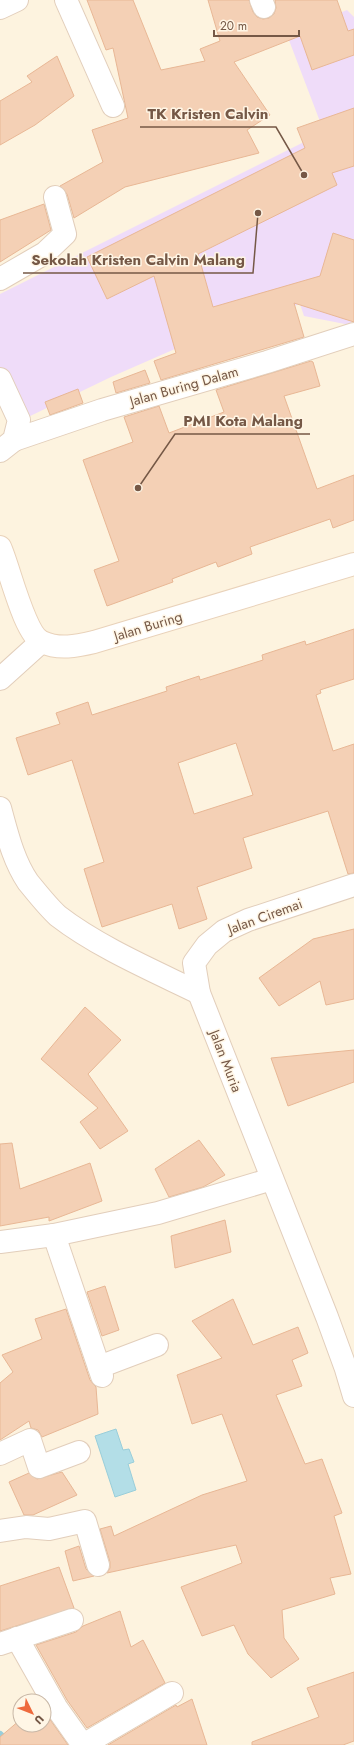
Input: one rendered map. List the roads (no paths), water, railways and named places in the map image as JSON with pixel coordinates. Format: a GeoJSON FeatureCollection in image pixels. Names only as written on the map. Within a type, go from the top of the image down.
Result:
{"type":"FeatureCollection","features":[{"type":"Feature","properties":{"kind":"street"},"geometry":{"type":"LineString","coordinates":[[0,8],[17,0]]}},
{"type":"Feature","properties":{"kind":"street"},"geometry":{"type":"LineString","coordinates":[[66,0],[113,106]]}},
{"type":"Feature","properties":{"kind":"street"},"geometry":{"type":"LineString","coordinates":[[0,279],[45,253],[65,234],[55,197]]}},
{"type":"Feature","properties":{"kind":"street","name":"Jalan Buring Dalam"},"geometry":{"type":"LineString","coordinates":[[7,446],[102,410],[266,362],[354,334]]}},
{"type":"Feature","properties":{"kind":"street"},"geometry":{"type":"LineString","coordinates":[[0,379],[19,420],[7,446]]}},
{"type":"Feature","properties":{"kind":"street"},"geometry":{"type":"LineString","coordinates":[[0,547],[27,623],[41,642],[0,679]]}},
{"type":"Feature","properties":{"kind":"street","name":"Jalan Buring"},"geometry":{"type":"LineString","coordinates":[[41,642],[58,647],[77,646],[94,642],[354,564]]}},
{"type":"Feature","properties":{"kind":"street"},"geometry":{"type":"LineString","coordinates":[[0,808],[6,851],[28,881],[57,915],[75,928],[114,950],[199,993]]}},
{"type":"Feature","properties":{"kind":"street","name":"Jalan Ciremai"},"geometry":{"type":"LineString","coordinates":[[199,993],[194,963],[207,945],[224,931],[248,920],[354,885]]}},
{"type":"Feature","properties":{"kind":"street","name":"Jalan Muria"},"geometry":{"type":"LineString","coordinates":[[199,993],[272,1179],[350,1368],[354,1396]]}},
{"type":"Feature","properties":{"kind":"street"},"geometry":{"type":"LineString","coordinates":[[0,1242],[54,1235],[158,1212],[272,1179]]}},
{"type":"Feature","properties":{"kind":"street"},"geometry":{"type":"LineString","coordinates":[[54,1235],[101,1372],[157,1344]]}},
{"type":"Feature","properties":{"kind":"street"},"geometry":{"type":"LineString","coordinates":[[0,1454],[30,1440],[39,1466],[79,1452]]}},
{"type":"Feature","properties":{"kind":"street"},"geometry":{"type":"LineString","coordinates":[[0,1531],[26,1527],[49,1529],[85,1521],[98,1565]]}},
{"type":"Feature","properties":{"kind":"street"},"geometry":{"type":"LineString","coordinates":[[72,1620],[8,1641],[83,1745],[172,1693]]}},
{"type":"Feature","properties":{"kind":"water"},"geometry":{"type":"Polygon","coordinates":[[[116,1429],[123,1450],[129,1449],[134,1462],[128,1464],[136,1490],[115,1497],[95,1436],[116,1429]]]}},
{"type":"Feature","properties":{"kind":"waterway"},"geometry":{"type":"LineString","coordinates":[[0,1735],[10,1745]]}},
{"type":"Feature","properties":{"kind":"place","name":"TK Kristen Calvin"},"geometry":{"type":"Point","coordinates":[304,175]}},
{"type":"Feature","properties":{"kind":"place","name":"Sekolah Kristen Calvin Malang"},"geometry":{"type":"Point","coordinates":[258,213]}},
{"type":"Feature","properties":{"kind":"place","name":"PMI Kota Malang"},"geometry":{"type":"Point","coordinates":[138,488]}}]}
